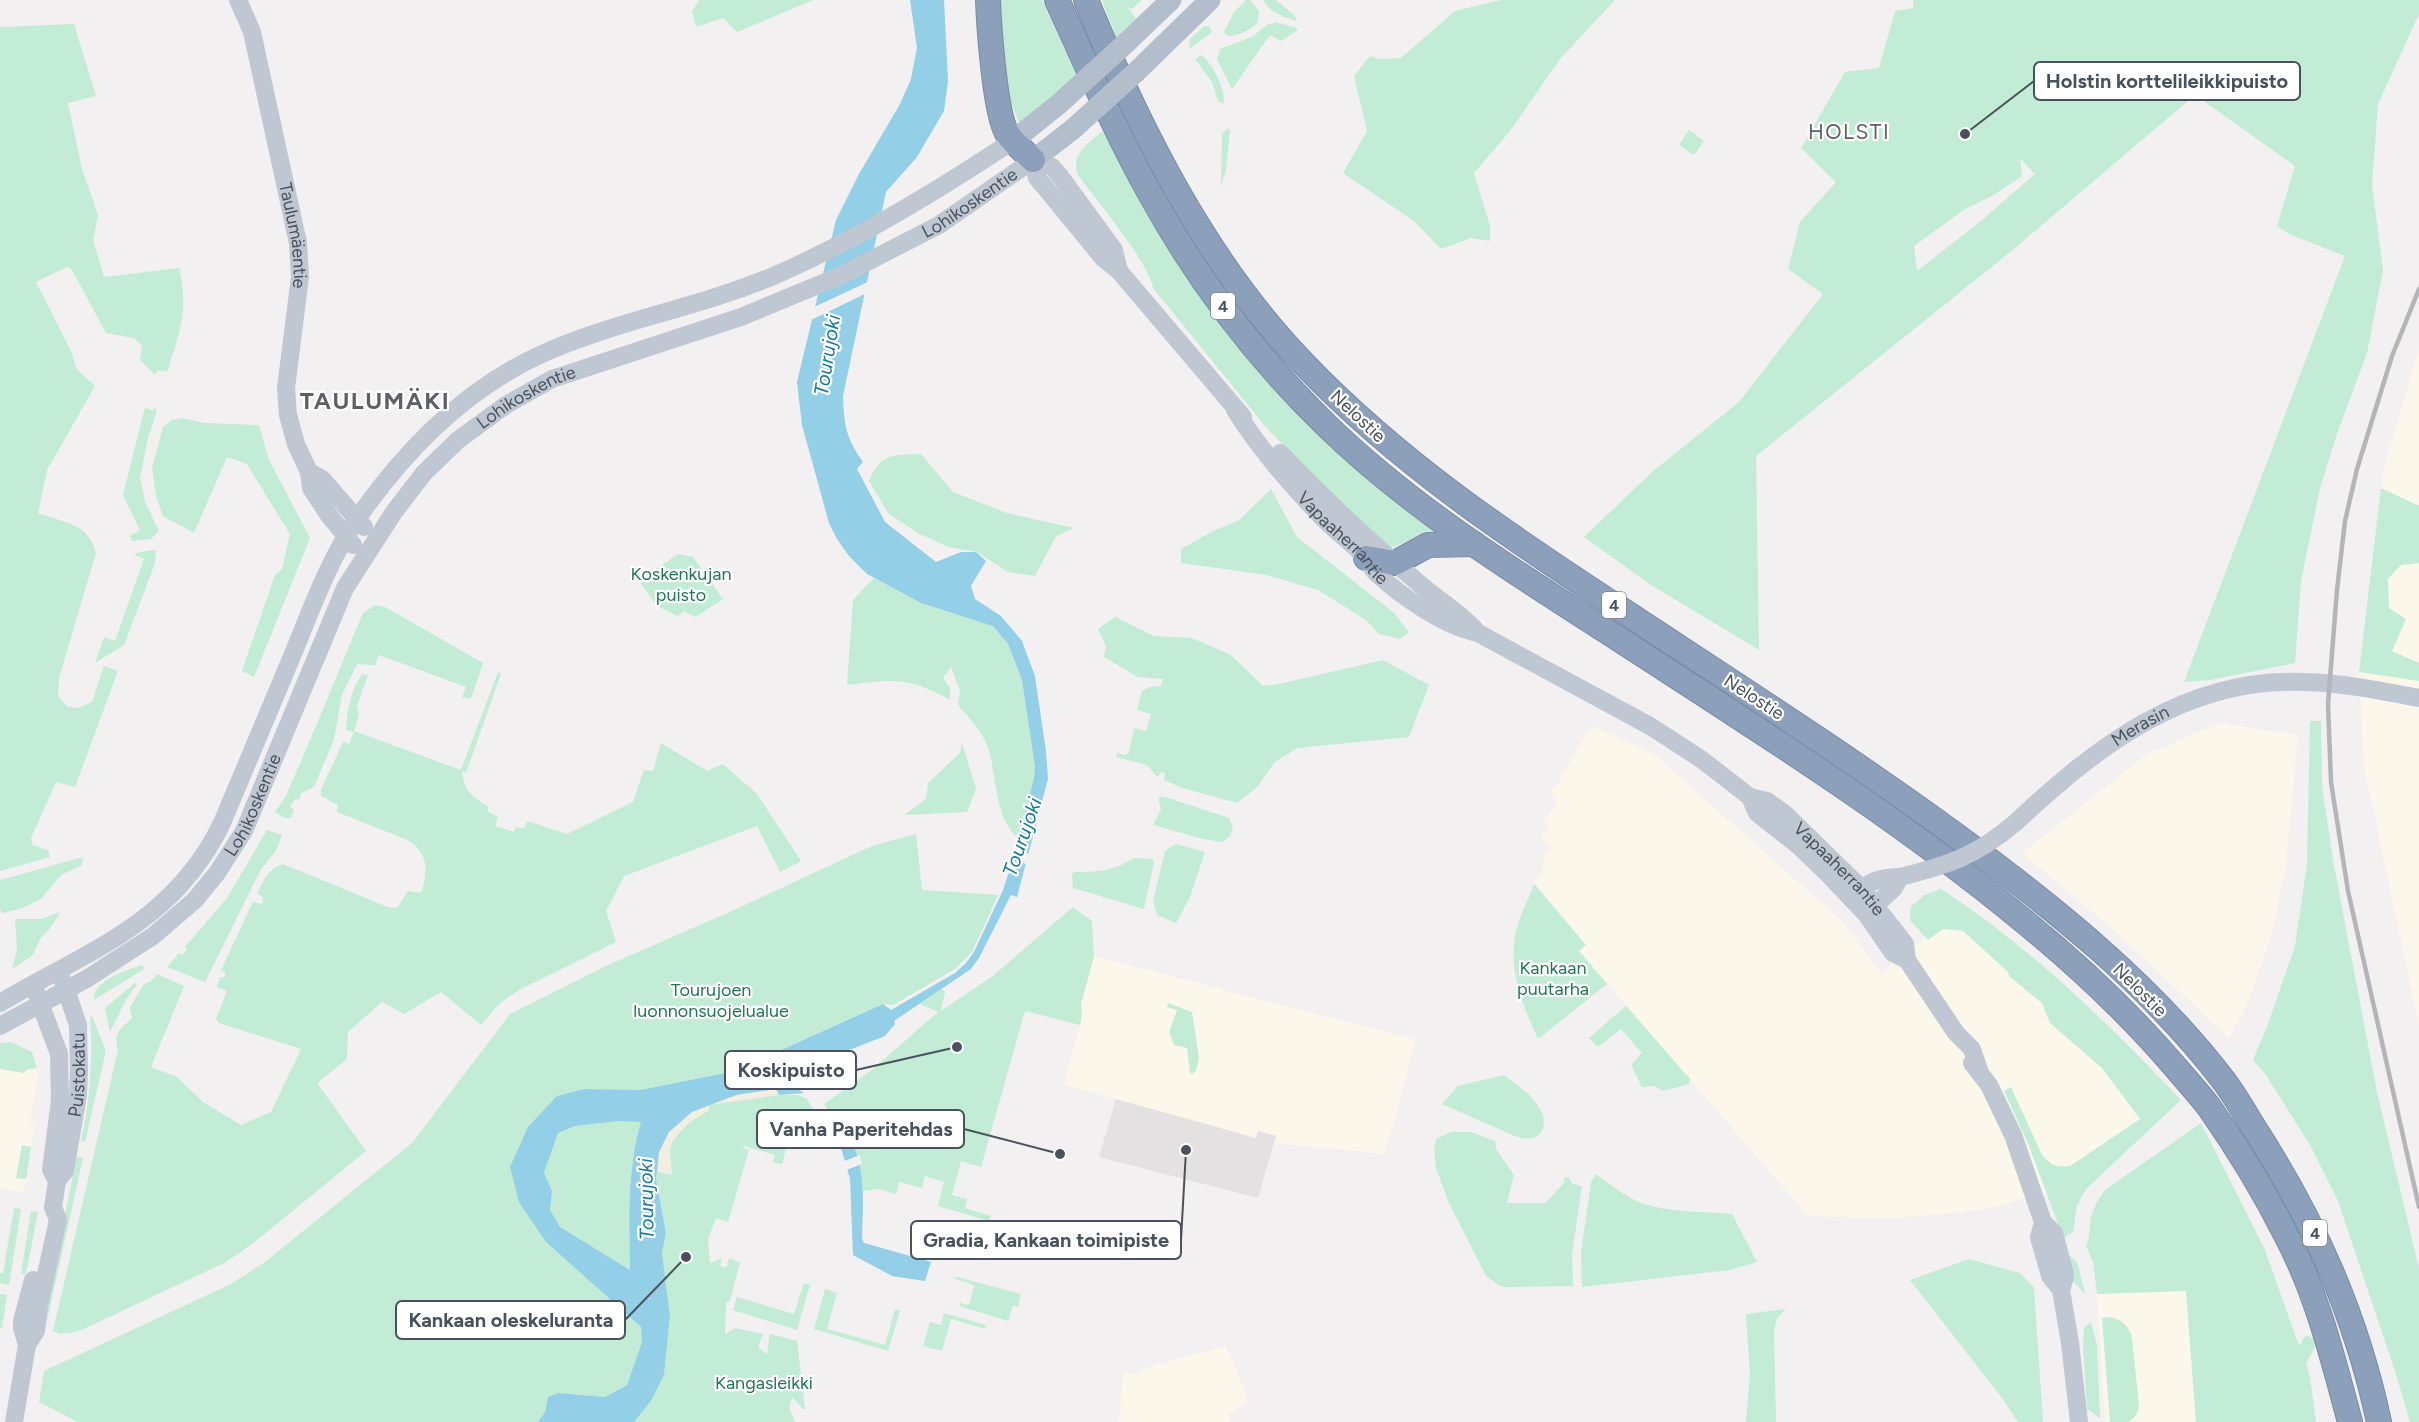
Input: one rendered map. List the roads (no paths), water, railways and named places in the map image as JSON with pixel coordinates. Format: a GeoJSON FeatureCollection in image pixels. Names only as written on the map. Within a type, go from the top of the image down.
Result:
{"type":"FeatureCollection","features":[{"type":"Feature","properties":{"kind":"highway"},"geometry":{"type":"LineString","coordinates":[[988,0],[997,93],[1004,124],[1007,134],[1033,160]]}},
{"type":"Feature","properties":{"kind":"highway","name":"Nelostie"},"geometry":{"type":"LineString","coordinates":[[1057,0],[1121,138],[1185,251],[1236,324],[1283,381],[1328,428],[1382,474],[1474,544],[1859,797],[1940,854],[2071,960],[2144,1030],[2208,1106],[2287,1236],[2318,1312],[2350,1422]]}},
{"type":"Feature","properties":{"kind":"highway","name":"Nelostie"},"geometry":{"type":"LineString","coordinates":[[1086,0],[1141,120],[1202,232],[1263,316],[1301,361],[1344,404],[1436,483],[1502,531],[1872,774],[2005,871],[2088,939],[2162,1010],[2225,1082],[2277,1164],[2313,1229],[2334,1273],[2351,1320],[2376,1410],[2389,1422]]}},
{"type":"Feature","properties":{"kind":"highway"},"geometry":{"type":"LineString","coordinates":[[1366,558],[1395,563],[1428,545],[1474,544]]}},
{"type":"Feature","properties":{"kind":"highway"},"geometry":{"type":"LineString","coordinates":[[2334,1368],[2336,1422]]}},
{"type":"Feature","properties":{"kind":"main road","name":"Taulumäentie"},"geometry":{"type":"LineString","coordinates":[[238,0],[252,32],[298,243],[299,287],[286,388],[288,415],[296,444],[309,472],[311,488],[364,558]]}},
{"type":"Feature","properties":{"kind":"main road","name":"Lohikoskentie"},"geometry":{"type":"LineString","coordinates":[[0,1003],[134,927],[170,898],[204,857],[222,823],[319,590],[346,537],[357,519],[409,452],[447,416],[482,388],[517,366],[552,349],[696,304],[777,274],[845,243],[923,200],[1014,140],[1060,103],[1171,0]]}},
{"type":"Feature","properties":{"kind":"main road","name":"Lohikoskentie"},"geometry":{"type":"LineString","coordinates":[[0,1026],[124,956],[177,917],[195,900],[234,849],[244,831],[345,588],[375,539],[424,473],[458,440],[506,405],[552,379],[767,308],[912,241],[966,208],[1073,129],[1210,0]]}},
{"type":"Feature","properties":{"kind":"main road","name":"Vapaaherrantie"},"geometry":{"type":"LineString","coordinates":[[1033,160],[1037,178],[1103,258],[1119,271],[1235,411],[1355,529],[1422,586],[1466,619],[1478,633]]}},
{"type":"Feature","properties":{"kind":"main road","name":"Vapaaherrantie"},"geometry":{"type":"LineString","coordinates":[[1235,411],[1257,444],[1319,515],[1366,558],[1374,571],[1397,590],[1459,629],[1478,633],[1650,726],[1686,748],[1750,797],[1767,801],[1784,813],[1871,910],[1905,944],[1907,960],[1956,1033],[1962,1054],[1979,1070],[1989,1085],[2013,1136],[2043,1222],[2039,1237],[2043,1255],[2050,1276],[2061,1290],[2079,1422]]}},
{"type":"Feature","properties":{"kind":"main road","name":"Taulumäentie"},"geometry":{"type":"LineString","coordinates":[[309,472],[322,479],[375,539]]}},
{"type":"Feature","properties":{"kind":"main road","name":"Merasin"},"geometry":{"type":"LineString","coordinates":[[1856,893],[1884,877],[1900,878],[1942,867],[1994,842],[2059,782],[2140,723],[2206,694],[2259,684],[2306,681],[2419,698]]}},
{"type":"Feature","properties":{"kind":"main road"},"geometry":{"type":"LineString","coordinates":[[1871,910],[1894,888],[1900,878]]}},
{"type":"Feature","properties":{"kind":"main road","name":"Puistokatu"},"geometry":{"type":"LineString","coordinates":[[14,1422],[27,1345],[22,1321],[35,1276],[46,1218],[53,1207],[57,1181],[65,1171],[78,1095],[78,1025],[67,990],[58,971]]}},
{"type":"Feature","properties":{"kind":"main road","name":"Puistokatu"},"geometry":{"type":"LineString","coordinates":[[33,985],[59,1054],[60,1100],[51,1170],[57,1181]]}},
{"type":"Feature","properties":{"kind":"water","name":"Tourujoki"},"geometry":{"type":"Polygon","coordinates":[[[910,0],[944,0],[948,81],[944,111],[917,157],[886,192],[843,396],[844,415],[849,438],[863,462],[857,469],[885,522],[936,562],[961,552],[976,552],[986,561],[971,586],[975,599],[1001,616],[1022,641],[1035,676],[1048,779],[1017,897],[1011,895],[979,958],[971,969],[894,1021],[895,1024],[885,1036],[806,1067],[807,1069],[836,1064],[837,1073],[796,1088],[804,1093],[779,1095],[776,1089],[736,1095],[692,1112],[669,1132],[659,1152],[656,1179],[666,1233],[662,1253],[670,1316],[664,1375],[651,1401],[634,1422],[538,1422],[545,1412],[548,1397],[558,1393],[605,1397],[627,1385],[642,1342],[641,1327],[546,1242],[519,1202],[510,1167],[528,1127],[557,1096],[585,1089],[640,1090],[735,1071],[883,1004],[891,1010],[955,973],[966,963],[974,952],[1003,890],[1013,860],[1035,767],[1022,680],[1008,644],[993,626],[921,603],[867,574],[849,556],[829,523],[802,425],[797,382],[836,220],[859,174],[900,104],[911,79],[917,48],[910,0]],[[619,1121],[575,1126],[558,1133],[544,1173],[552,1191],[550,1210],[560,1227],[630,1270],[631,1177],[641,1122],[619,1121]]]}},
{"type":"Feature","properties":{"kind":"water"},"geometry":{"type":"Polygon","coordinates":[[[836,1120],[854,1146],[859,1161],[863,1192],[862,1239],[864,1243],[931,1262],[925,1281],[892,1276],[853,1255],[850,1179],[842,1151],[828,1126],[836,1120]]]}},
{"type":"Feature","properties":{"kind":"railway"},"geometry":{"type":"LineString","coordinates":[[2419,289],[2392,356],[2357,469],[2345,521],[2328,704],[2331,782],[2348,891],[2419,1207]]}},
{"type":"Feature","properties":{"kind":"place","name":"Holstin korttelileikkipuisto"},"geometry":{"type":"Point","coordinates":[1965,134]}},
{"type":"Feature","properties":{"kind":"place","name":"Koskipuisto"},"geometry":{"type":"Point","coordinates":[957,1047]}},
{"type":"Feature","properties":{"kind":"place","name":"Gradia, Kankaan toimipiste"},"geometry":{"type":"Point","coordinates":[1186,1150]}},
{"type":"Feature","properties":{"kind":"place","name":"Vanha Paperitehdas"},"geometry":{"type":"Point","coordinates":[1060,1154]}},
{"type":"Feature","properties":{"kind":"place","name":"Kankaan oleskeluranta"},"geometry":{"type":"Point","coordinates":[686,1257]}},
{"type":"Feature","properties":{"kind":"district","name":"HOLSTI"},"geometry":{"type":"Point","coordinates":[1849,131]}},
{"type":"Feature","properties":{"kind":"district","name":"TAULUMÄKI"},"geometry":{"type":"Point","coordinates":[375,400]}},
{"type":"Feature","properties":{"kind":"park label","name":"Koskenkujan puisto"},"geometry":{"type":"Point","coordinates":[681,584]}},
{"type":"Feature","properties":{"kind":"park label","name":"Kankaan puutarha"},"geometry":{"type":"Point","coordinates":[1553,978]}},
{"type":"Feature","properties":{"kind":"park label","name":"Tourujoen luonnonsuojelualue"},"geometry":{"type":"Point","coordinates":[711,1000]}},
{"type":"Feature","properties":{"kind":"park label","name":"Kangasleikki"},"geometry":{"type":"Point","coordinates":[764,1383]}}]}
